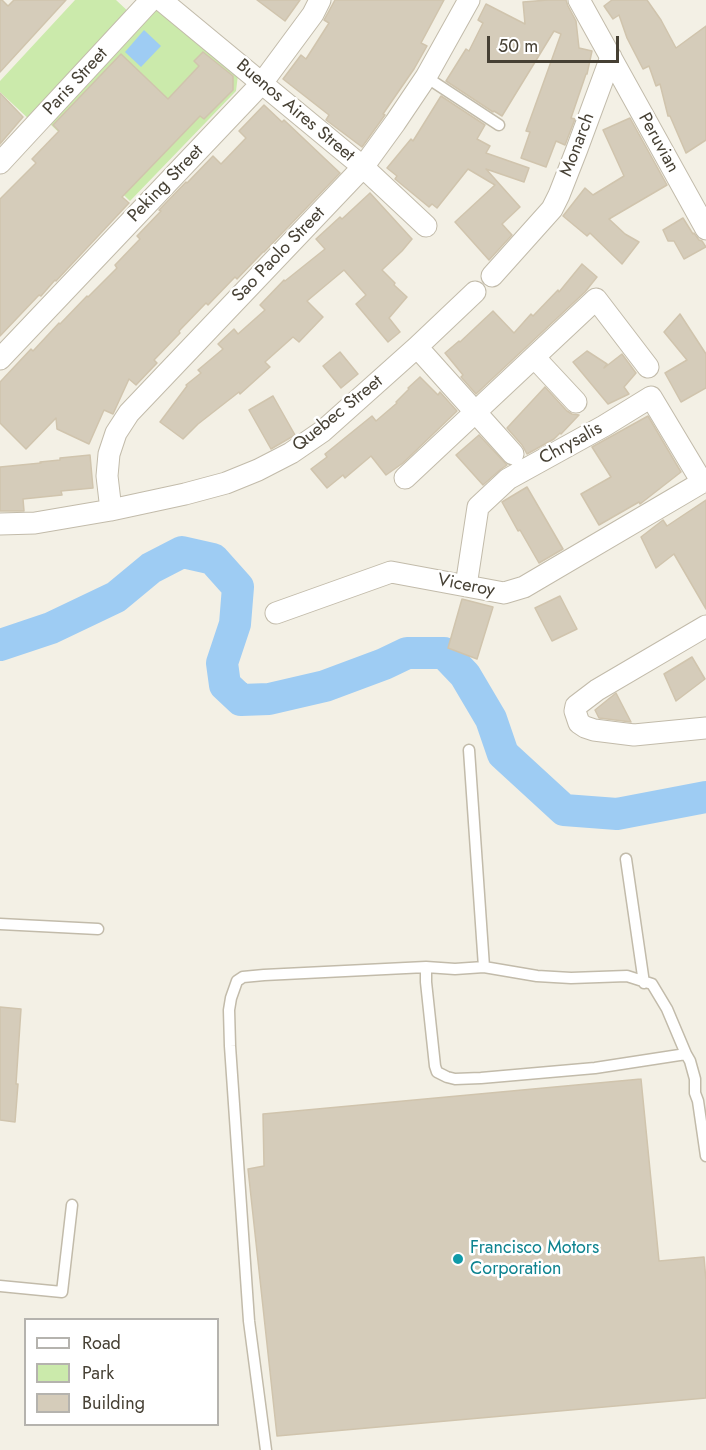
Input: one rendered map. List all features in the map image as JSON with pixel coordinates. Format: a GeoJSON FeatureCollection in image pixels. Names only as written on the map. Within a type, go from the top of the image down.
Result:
{"type":"FeatureCollection","features":[{"type":"Feature","properties":{"kind":"street","name":"Paris Street"},"geometry":{"type":"LineString","coordinates":[[0,163],[151,0]]}},
{"type":"Feature","properties":{"kind":"street","name":"Buenos Aires Street"},"geometry":{"type":"LineString","coordinates":[[161,0],[363,167],[426,226]]}},
{"type":"Feature","properties":{"kind":"street","name":"Peking Street"},"geometry":{"type":"LineString","coordinates":[[0,359],[262,83],[321,0]]}},
{"type":"Feature","properties":{"kind":"street","name":"Sao Paolo Street"},"geometry":{"type":"LineString","coordinates":[[111,510],[107,476],[109,454],[116,433],[129,413],[363,167],[426,77],[469,0]]}},
{"type":"Feature","properties":{"kind":"street"},"geometry":{"type":"LineString","coordinates":[[579,0],[611,57]]}},
{"type":"Feature","properties":{"kind":"street","name":"Peruvian"},"geometry":{"type":"LineString","coordinates":[[611,57],[706,229]]}},
{"type":"Feature","properties":{"kind":"street","name":"Monarch"},"geometry":{"type":"LineString","coordinates":[[492,276],[552,209],[578,149],[611,57]]}},
{"type":"Feature","properties":{"kind":"street","name":"Quebec Street"},"geometry":{"type":"LineString","coordinates":[[0,524],[35,523],[111,510],[226,483],[258,470],[291,453],[323,431],[475,292]]}},
{"type":"Feature","properties":{"kind":"street"},"geometry":{"type":"LineString","coordinates":[[405,478],[596,299],[648,367]]}},
{"type":"Feature","properties":{"kind":"street"},"geometry":{"type":"LineString","coordinates":[[417,347],[513,454]]}},
{"type":"Feature","properties":{"kind":"street"},"geometry":{"type":"LineString","coordinates":[[534,357],[576,402]]}},
{"type":"Feature","properties":{"kind":"street","name":"Chrysalis"},"geometry":{"type":"LineString","coordinates":[[465,586],[478,507],[508,478],[604,426],[651,397],[704,481]]}},
{"type":"Feature","properties":{"kind":"street","name":"Viceroy"},"geometry":{"type":"LineString","coordinates":[[276,614],[391,572],[504,593],[524,587],[704,481]]}},
{"type":"Feature","properties":{"kind":"street"},"geometry":{"type":"LineString","coordinates":[[706,626],[597,690],[576,706],[575,711],[579,723],[594,730],[634,735],[706,728]]}},
{"type":"Feature","properties":{"kind":"lane"},"geometry":{"type":"LineString","coordinates":[[426,77],[499,125]]}},
{"type":"Feature","properties":{"kind":"lane"},"geometry":{"type":"LineString","coordinates":[[469,750],[484,967]]}},
{"type":"Feature","properties":{"kind":"lane"},"geometry":{"type":"LineString","coordinates":[[626,859],[644,983]]}},
{"type":"Feature","properties":{"kind":"lane"},"geometry":{"type":"LineString","coordinates":[[0,924],[98,930]]}},
{"type":"Feature","properties":{"kind":"lane"},"geometry":{"type":"LineString","coordinates":[[426,967],[435,1066],[437,1072],[447,1077],[480,1078],[595,1068],[686,1054]]}},
{"type":"Feature","properties":{"kind":"lane"},"geometry":{"type":"LineString","coordinates":[[266,1450],[249,1321],[230,1046],[229,1010],[237,981],[243,977],[264,975],[426,967],[455,969],[484,967],[537,976],[571,978],[627,976],[652,984],[662,998],[690,1061],[695,1079],[695,1093],[706,1156]]}},
{"type":"Feature","properties":{"kind":"lane"},"geometry":{"type":"LineString","coordinates":[[0,1286],[62,1292],[72,1204]]}},
{"type":"Feature","properties":{"kind":"green space"},"geometry":{"type":"Polygon","coordinates":[[[75,0],[116,0],[131,14],[32,122],[0,92],[0,81],[75,0]]]}},
{"type":"Feature","properties":{"kind":"green space"},"geometry":{"type":"Polygon","coordinates":[[[157,7],[238,75],[236,91],[130,201],[48,122],[157,7]]]}},
{"type":"Feature","properties":{"kind":"water"},"geometry":{"type":"Polygon","coordinates":[[[144,30],[161,46],[141,67],[125,52],[144,30]]]}},
{"type":"Feature","properties":{"kind":"building"},"geometry":{"type":"Polygon","coordinates":[[[0,0],[8,6],[14,0],[66,0],[0,72],[0,0]]]}},
{"type":"Feature","properties":{"kind":"building"},"geometry":{"type":"Polygon","coordinates":[[[257,0],[300,0],[285,21],[257,0]]]}},
{"type":"Feature","properties":{"kind":"building"},"geometry":{"type":"Polygon","coordinates":[[[335,0],[444,0],[421,43],[427,46],[383,114],[385,115],[362,147],[326,120],[329,115],[283,79],[301,55],[306,59],[329,23],[324,20],[335,0]]]}},
{"type":"Feature","properties":{"kind":"building"},"geometry":{"type":"Polygon","coordinates":[[[566,0],[576,21],[579,48],[592,51],[587,74],[571,118],[575,119],[565,145],[556,141],[546,167],[521,158],[530,132],[526,131],[561,34],[554,31],[502,116],[446,81],[466,49],[469,51],[483,23],[478,20],[486,4],[525,24],[523,2],[566,0]]]}},
{"type":"Feature","properties":{"kind":"building"},"geometry":{"type":"Polygon","coordinates":[[[612,0],[647,0],[676,48],[706,26],[706,140],[686,153],[668,116],[660,84],[656,86],[649,66],[643,69],[627,38],[619,15],[613,19],[604,6],[612,0]]]}},
{"type":"Feature","properties":{"kind":"building"},"geometry":{"type":"Polygon","coordinates":[[[203,52],[233,76],[233,90],[204,119],[200,116],[122,197],[129,203],[56,281],[41,296],[39,295],[0,336],[0,199],[36,163],[32,159],[59,131],[53,125],[121,54],[168,99],[199,66],[194,61],[203,52]]]}},
{"type":"Feature","properties":{"kind":"building"},"geometry":{"type":"Polygon","coordinates":[[[0,93],[23,117],[0,144],[0,93]]]}},
{"type":"Feature","properties":{"kind":"building"},"geometry":{"type":"Polygon","coordinates":[[[441,96],[485,125],[477,139],[490,146],[486,153],[529,168],[524,182],[486,169],[520,207],[502,224],[512,235],[489,260],[455,222],[495,185],[468,169],[437,208],[432,204],[429,207],[395,179],[397,176],[387,168],[411,139],[413,141],[441,96]]]}},
{"type":"Feature","properties":{"kind":"building"},"geometry":{"type":"Polygon","coordinates":[[[264,105],[282,122],[284,120],[340,173],[237,279],[235,277],[208,305],[206,303],[179,331],[180,333],[154,360],[157,363],[136,385],[129,379],[113,414],[104,410],[89,444],[57,429],[56,418],[26,449],[0,423],[0,382],[31,349],[33,351],[117,268],[115,265],[140,239],[137,236],[186,182],[213,156],[221,164],[246,138],[239,131],[264,105]]]}},
{"type":"Feature","properties":{"kind":"building"},"geometry":{"type":"Polygon","coordinates":[[[630,118],[667,185],[609,219],[625,234],[639,242],[622,264],[590,233],[587,236],[563,216],[585,188],[593,195],[624,176],[603,130],[630,118]]]}},
{"type":"Feature","properties":{"kind":"building"},"geometry":{"type":"Polygon","coordinates":[[[370,193],[412,239],[382,270],[407,297],[389,318],[400,332],[388,342],[356,304],[366,295],[344,270],[307,301],[323,317],[299,342],[293,337],[265,362],[270,367],[240,394],[239,392],[198,424],[183,439],[160,422],[186,385],[201,373],[198,370],[223,349],[218,344],[234,329],[238,334],[265,310],[260,305],[284,280],[325,249],[316,239],[370,193]]]}},
{"type":"Feature","properties":{"kind":"building"},"geometry":{"type":"Polygon","coordinates":[[[683,218],[693,234],[706,247],[684,259],[674,241],[668,241],[663,230],[683,218]]]}},
{"type":"Feature","properties":{"kind":"building"},"geometry":{"type":"Polygon","coordinates":[[[582,264],[597,277],[585,292],[476,394],[445,353],[493,311],[514,333],[531,314],[533,316],[558,290],[559,292],[582,264]]]}},
{"type":"Feature","properties":{"kind":"building"},"geometry":{"type":"Polygon","coordinates":[[[680,314],[706,354],[706,388],[681,402],[665,373],[687,360],[664,332],[680,314]]]}},
{"type":"Feature","properties":{"kind":"building"},"geometry":{"type":"Polygon","coordinates":[[[587,351],[607,364],[604,368],[622,354],[636,373],[624,387],[629,394],[608,404],[573,362],[587,351]]]}},
{"type":"Feature","properties":{"kind":"building"},"geometry":{"type":"Polygon","coordinates":[[[340,352],[358,374],[341,388],[323,366],[340,352]]]}},
{"type":"Feature","properties":{"kind":"building"},"geometry":{"type":"Polygon","coordinates":[[[420,377],[438,395],[440,392],[457,411],[403,463],[386,475],[371,456],[345,478],[343,475],[327,488],[311,469],[327,457],[325,454],[372,416],[376,421],[397,403],[420,377]]]}},
{"type":"Feature","properties":{"kind":"building"},"geometry":{"type":"Polygon","coordinates":[[[545,387],[567,411],[579,415],[561,434],[527,454],[507,428],[545,387]]]}},
{"type":"Feature","properties":{"kind":"building"},"geometry":{"type":"Polygon","coordinates":[[[273,396],[295,435],[271,449],[249,410],[273,396]]]}},
{"type":"Feature","properties":{"kind":"building"},"geometry":{"type":"Polygon","coordinates":[[[648,416],[681,472],[640,504],[639,502],[599,525],[581,494],[611,477],[592,447],[648,416]]]}},
{"type":"Feature","properties":{"kind":"building"},"geometry":{"type":"Polygon","coordinates":[[[479,435],[507,465],[483,485],[456,455],[479,435]]]}},
{"type":"Feature","properties":{"kind":"building"},"geometry":{"type":"Polygon","coordinates":[[[90,455],[93,488],[61,491],[62,495],[23,499],[24,511],[0,511],[0,467],[90,455]]]}},
{"type":"Feature","properties":{"kind":"building"},"geometry":{"type":"Polygon","coordinates":[[[527,487],[563,549],[539,563],[502,502],[527,487]]]}},
{"type":"Feature","properties":{"kind":"building"},"geometry":{"type":"Polygon","coordinates":[[[706,500],[706,609],[674,554],[656,568],[641,537],[663,520],[667,526],[706,500]]]}},
{"type":"Feature","properties":{"kind":"building"},"geometry":{"type":"Polygon","coordinates":[[[560,596],[577,629],[552,641],[535,608],[560,596]]]}},
{"type":"Feature","properties":{"kind":"building"},"geometry":{"type":"Polygon","coordinates":[[[462,599],[493,607],[477,659],[448,648],[462,599]]]}},
{"type":"Feature","properties":{"kind":"building"},"geometry":{"type":"Polygon","coordinates":[[[692,657],[705,679],[676,701],[664,674],[692,657]]]}},
{"type":"Feature","properties":{"kind":"building"},"geometry":{"type":"Polygon","coordinates":[[[616,693],[631,722],[599,718],[595,710],[616,693]]]}},
{"type":"Feature","properties":{"kind":"building"},"geometry":{"type":"Polygon","coordinates":[[[0,1007],[21,1009],[15,1122],[0,1120],[0,1007]]]}},
{"type":"Feature","properties":{"kind":"building","name":"Francisco Motors Corporation"},"geometry":{"type":"Polygon","coordinates":[[[641,1079],[659,1261],[704,1257],[706,1398],[277,1436],[248,1169],[264,1166],[263,1114],[641,1079]]]}},
{"type":"Feature","properties":{"kind":"waterway"},"geometry":{"type":"LineString","coordinates":[[0,645],[51,628],[116,597],[151,568],[182,552],[213,559],[238,587],[235,624],[222,663],[225,685],[241,700],[269,699],[325,686],[407,653],[444,653],[465,675],[491,719],[503,754],[564,810],[617,814],[706,797]]}},
{"type":"Feature","properties":{"kind":"place","name":"Francisco Motors Corporation"},"geometry":{"type":"Point","coordinates":[458,1259]}}]}
